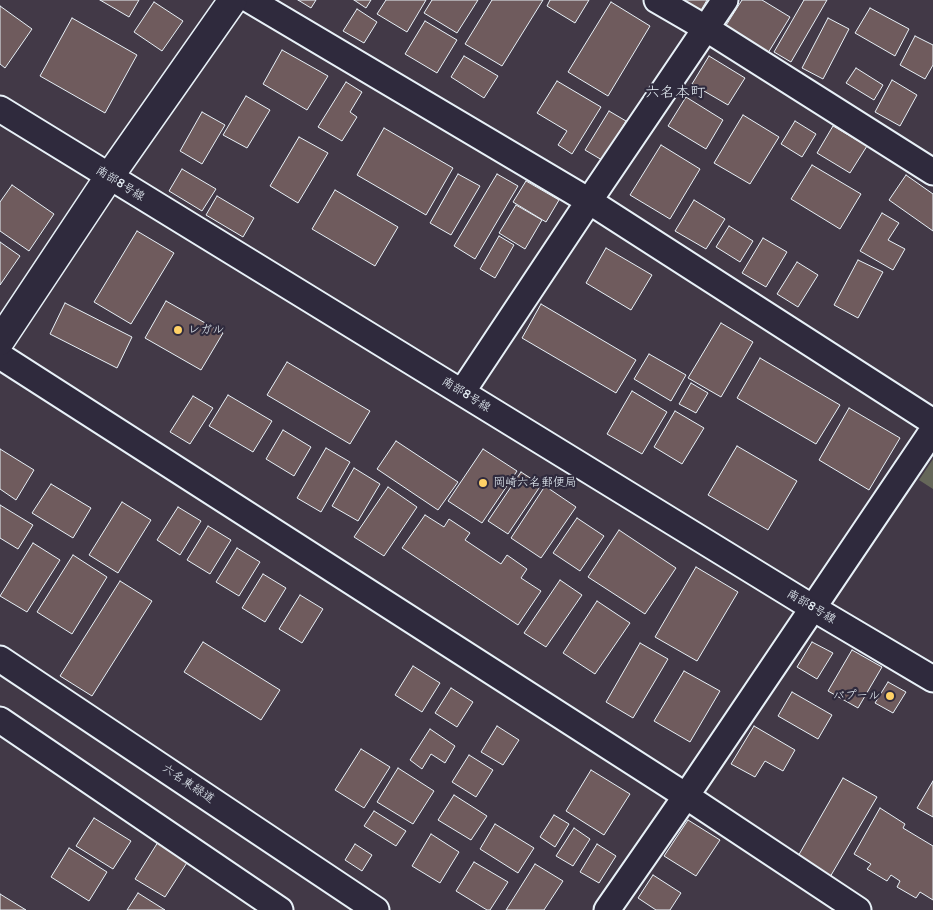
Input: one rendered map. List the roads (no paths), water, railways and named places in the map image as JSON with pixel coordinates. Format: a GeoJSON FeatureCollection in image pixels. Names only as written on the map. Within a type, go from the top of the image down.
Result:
{"type":"FeatureCollection","features":[{"type":"Feature","properties":{"kind":"street"},"geometry":{"type":"LineString","coordinates":[[0,341],[109,177],[232,0]]}},
{"type":"Feature","properties":{"kind":"street"},"geometry":{"type":"LineString","coordinates":[[250,0],[589,201],[933,422]]}},
{"type":"Feature","properties":{"kind":"street"},"geometry":{"type":"LineString","coordinates":[[657,0],[707,29],[933,172]]}},
{"type":"Feature","properties":{"kind":"street"},"geometry":{"type":"LineString","coordinates":[[462,392],[726,0]]}},
{"type":"Feature","properties":{"kind":"street","name":"南部8号線"},"geometry":{"type":"LineString","coordinates":[[0,109],[813,608],[933,679]]}},
{"type":"Feature","properties":{"kind":"street"},"geometry":{"type":"LineString","coordinates":[[0,356],[686,796],[858,910]]}},
{"type":"Feature","properties":{"kind":"street"},"geometry":{"type":"LineString","coordinates":[[607,910],[933,430]]}},
{"type":"Feature","properties":{"kind":"street","name":"六名東緑道"},"geometry":{"type":"LineString","coordinates":[[0,659],[376,910]]}},
{"type":"Feature","properties":{"kind":"street"},"geometry":{"type":"LineString","coordinates":[[0,720],[280,910]]}},
{"type":"Feature","properties":{"kind":"place","name":"レガル"},"geometry":{"type":"Point","coordinates":[178,330]}},
{"type":"Feature","properties":{"kind":"place","name":"岡崎六名郵便局"},"geometry":{"type":"Point","coordinates":[483,483]}},
{"type":"Feature","properties":{"kind":"place","name":"バプール"},"geometry":{"type":"Point","coordinates":[890,696]}},
{"type":"Feature","properties":{"kind":"district","name":"六名本町"},"geometry":{"type":"Point","coordinates":[675,93]}}]}
